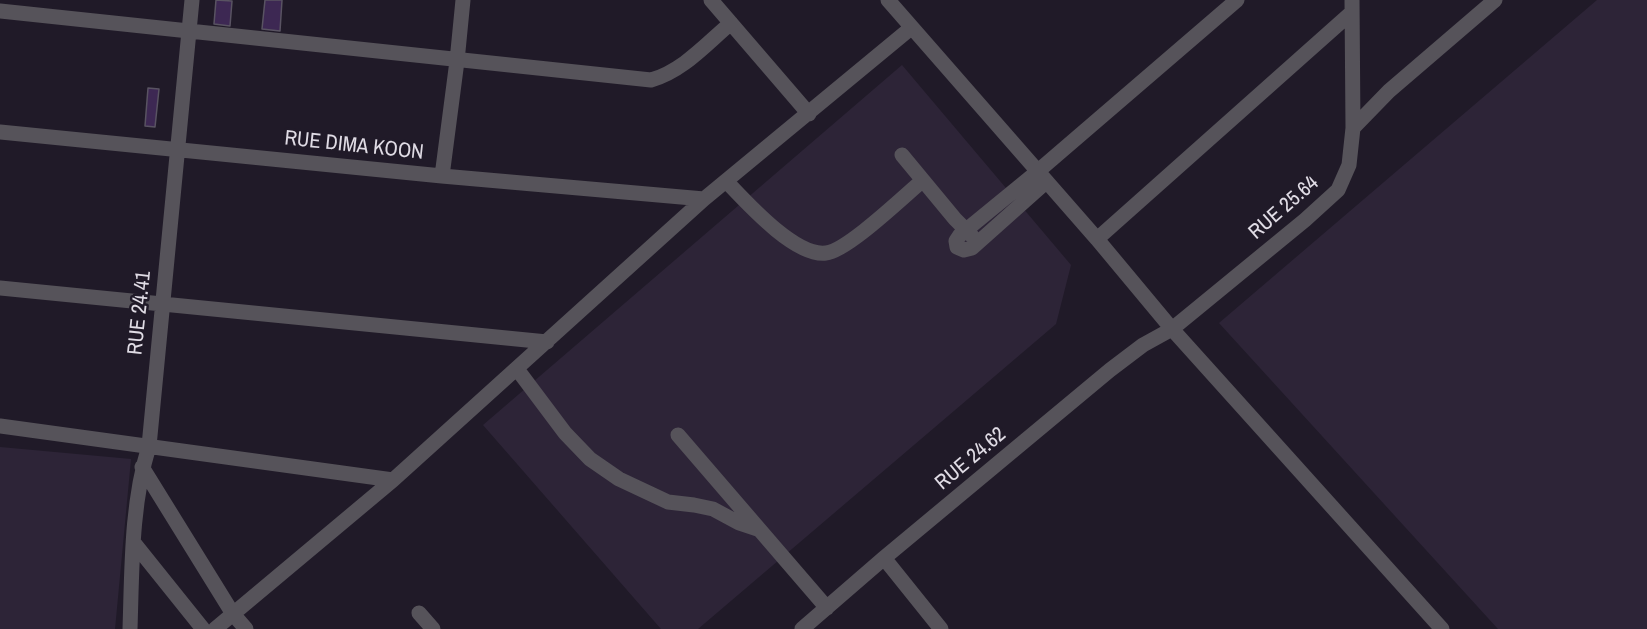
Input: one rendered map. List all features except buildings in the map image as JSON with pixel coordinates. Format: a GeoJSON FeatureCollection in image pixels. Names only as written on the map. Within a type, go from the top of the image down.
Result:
{"type":"FeatureCollection","features":[{"type":"Feature","properties":{"kind":"street","name":"RUE 24.41"},"geometry":{"type":"LineString","coordinates":[[130,629],[134,543],[142,467],[148,446],[192,0]]}},
{"type":"Feature","properties":{"kind":"street"},"geometry":{"type":"LineString","coordinates":[[442,176],[463,0]]}},
{"type":"Feature","properties":{"kind":"street"},"geometry":{"type":"LineString","coordinates":[[711,0],[809,114]]}},
{"type":"Feature","properties":{"kind":"street"},"geometry":{"type":"LineString","coordinates":[[888,0],[1097,239],[1172,329],[1442,629]]}},
{"type":"Feature","properties":{"kind":"street"},"geometry":{"type":"LineString","coordinates":[[902,155],[922,181],[979,243],[1042,177],[1237,0]]}},
{"type":"Feature","properties":{"kind":"street"},"geometry":{"type":"LineString","coordinates":[[1353,128],[1389,91],[1495,0]]}},
{"type":"Feature","properties":{"kind":"street"},"geometry":{"type":"LineString","coordinates":[[1097,239],[1351,7]]}},
{"type":"Feature","properties":{"kind":"street","name":"RUE 25.64"},"geometry":{"type":"LineString","coordinates":[[1172,329],[1305,220],[1338,190],[1349,165],[1353,128],[1351,7]]}},
{"type":"Feature","properties":{"kind":"street"},"geometry":{"type":"LineString","coordinates":[[0,11],[651,80],[680,67],[731,23]]}},
{"type":"Feature","properties":{"kind":"street"},"geometry":{"type":"LineString","coordinates":[[215,629],[393,480],[704,199],[911,28]]}},
{"type":"Feature","properties":{"kind":"street","name":"RUE DIMA KOON"},"geometry":{"type":"LineString","coordinates":[[0,132],[442,176],[704,199]]}},
{"type":"Feature","properties":{"kind":"street"},"geometry":{"type":"LineString","coordinates":[[966,230],[1042,177]]}},
{"type":"Feature","properties":{"kind":"street"},"geometry":{"type":"LineString","coordinates":[[726,181],[765,221],[784,236],[806,249],[826,253],[846,246],[922,181]]}},
{"type":"Feature","properties":{"kind":"street"},"geometry":{"type":"LineString","coordinates":[[0,288],[547,342]]}},
{"type":"Feature","properties":{"kind":"street","name":"RUE 24.62"},"geometry":{"type":"LineString","coordinates":[[802,629],[1110,370],[1143,345],[1172,329]]}},
{"type":"Feature","properties":{"kind":"street"},"geometry":{"type":"LineString","coordinates":[[517,369],[565,433],[590,459],[619,479],[668,502],[694,504],[713,509],[739,523],[760,530]]}},
{"type":"Feature","properties":{"kind":"street"},"geometry":{"type":"LineString","coordinates":[[0,426],[393,480]]}},
{"type":"Feature","properties":{"kind":"street"},"geometry":{"type":"LineString","coordinates":[[678,435],[827,608]]}},
{"type":"Feature","properties":{"kind":"street"},"geometry":{"type":"LineString","coordinates":[[142,467],[233,614],[246,629]]}},
{"type":"Feature","properties":{"kind":"street"},"geometry":{"type":"LineString","coordinates":[[134,543],[203,629]]}},
{"type":"Feature","properties":{"kind":"street"},"geometry":{"type":"LineString","coordinates":[[884,558],[941,629]]}},
{"type":"Feature","properties":{"kind":"street"},"geometry":{"type":"LineString","coordinates":[[419,614],[433,629]]}},
{"type":"Feature","properties":{"kind":"shaded area"},"geometry":{"type":"Polygon","coordinates":[[[1597,0],[1647,0],[1647,629],[1498,629],[1219,323],[1597,0]]]}},
{"type":"Feature","properties":{"kind":"shaded area"},"geometry":{"type":"Polygon","coordinates":[[[902,65],[1071,265],[1056,324],[698,629],[661,629],[483,425],[902,65]]]}},
{"type":"Feature","properties":{"kind":"shaded area"},"geometry":{"type":"Polygon","coordinates":[[[0,447],[131,459],[115,629],[0,629],[0,447]]]}}]}
